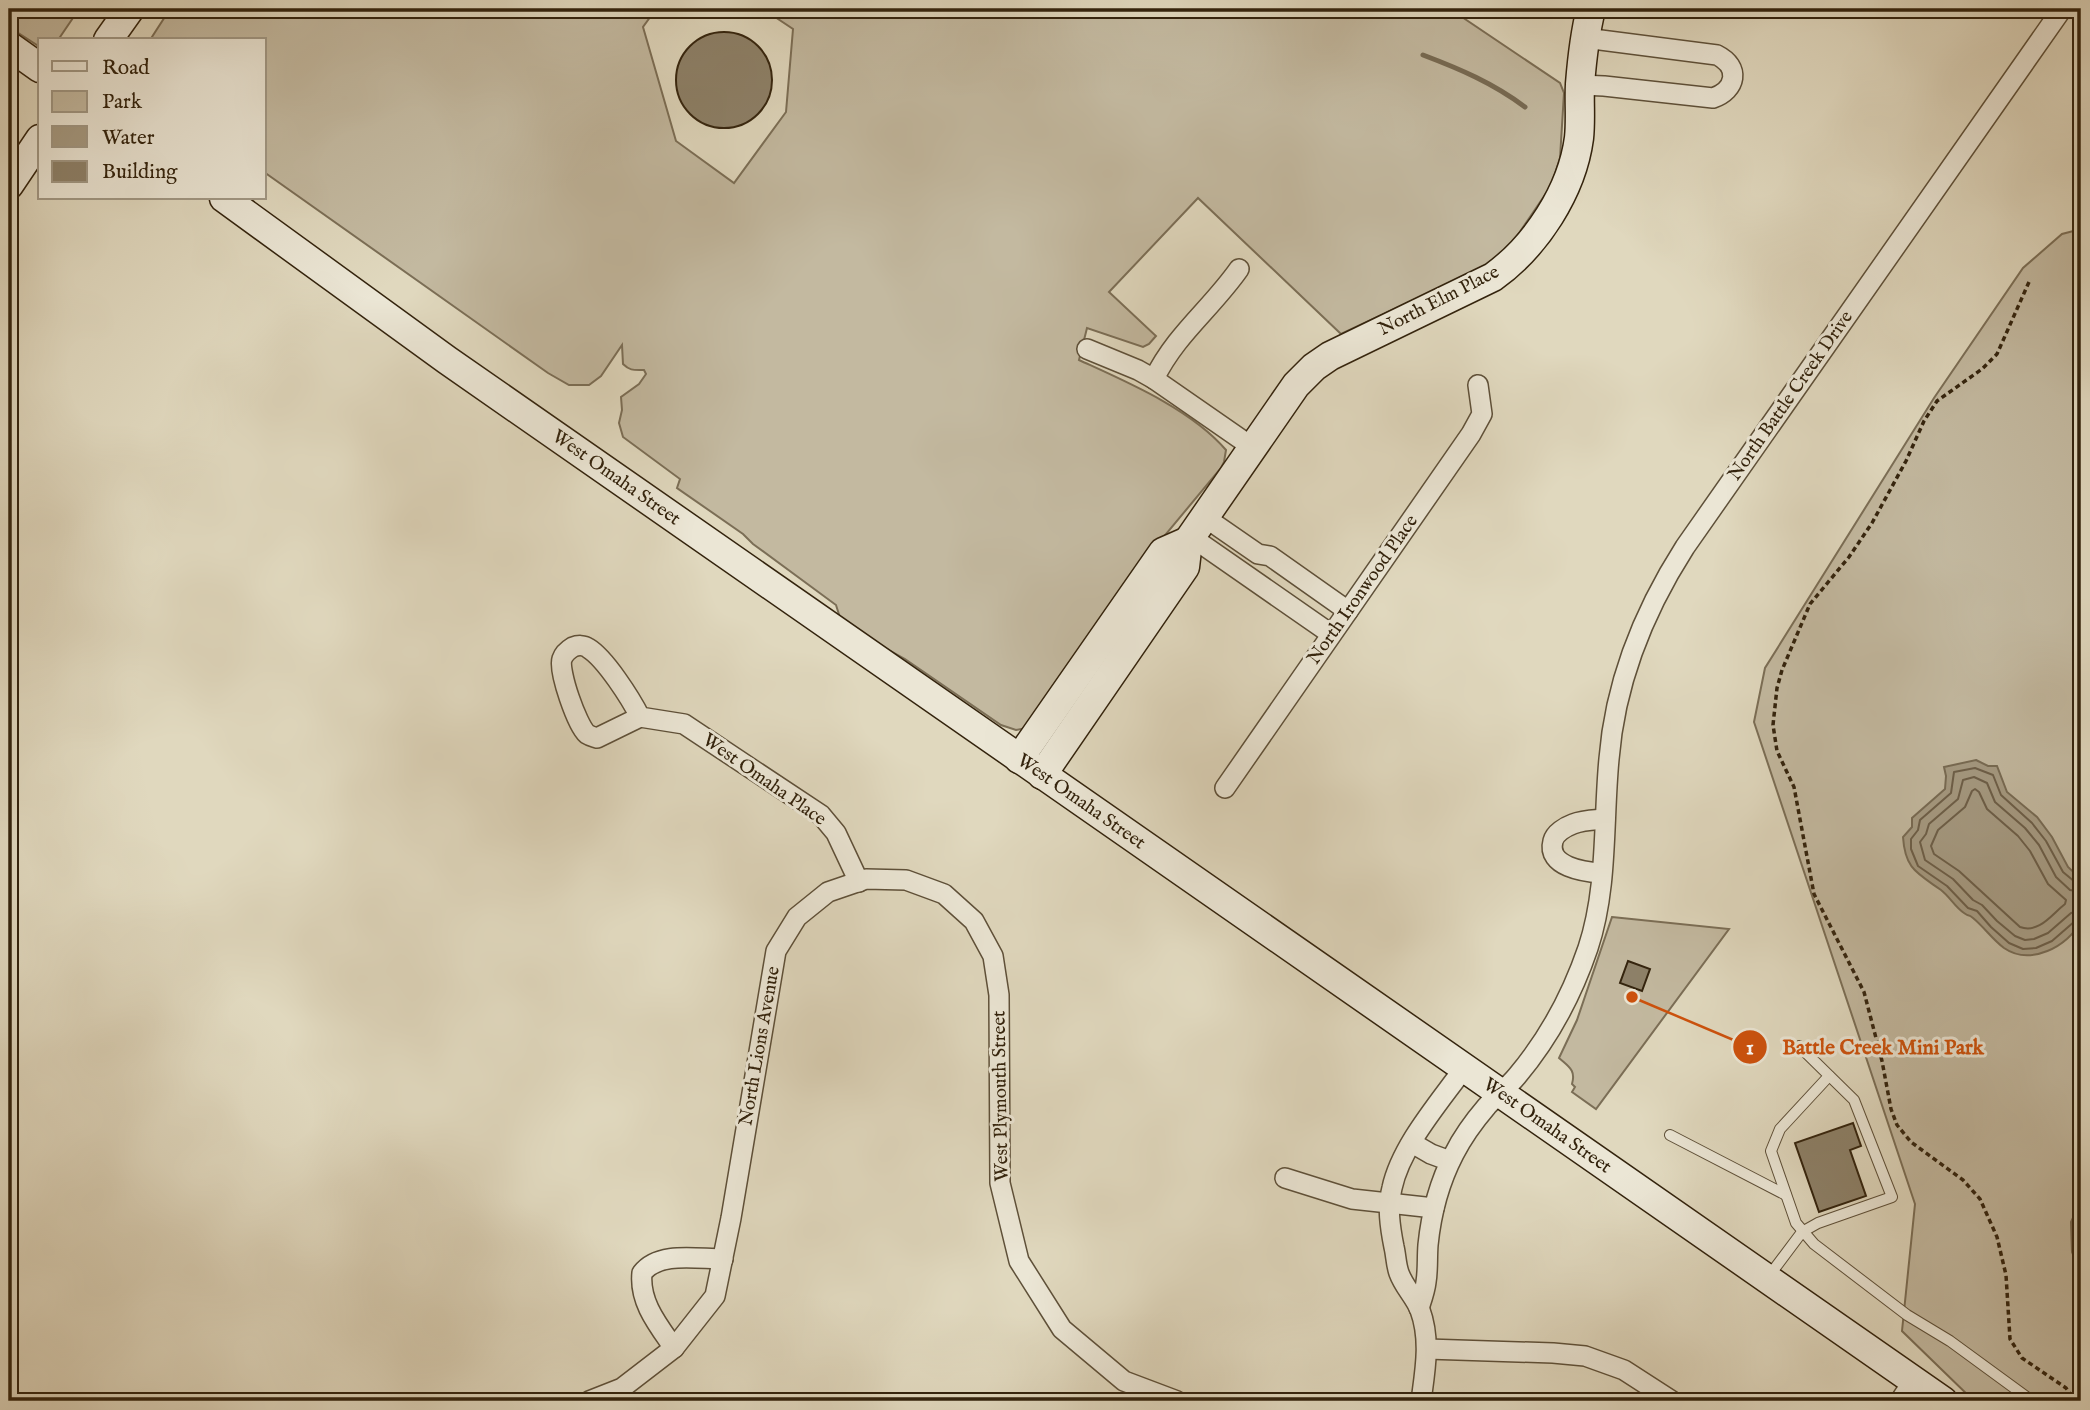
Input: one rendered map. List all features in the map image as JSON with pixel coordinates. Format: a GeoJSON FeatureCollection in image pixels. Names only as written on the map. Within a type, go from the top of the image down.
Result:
{"type":"FeatureCollection","features":[{"type":"Feature","properties":{"kind":"main road"},"geometry":{"type":"LineString","coordinates":[[109,38],[130,9]]}},
{"type":"Feature","properties":{"kind":"main road","name":"North Elm Place"},"geometry":{"type":"LineString","coordinates":[[1042,775],[1185,567],[1194,531],[1296,385],[1314,367],[1351,345],[1493,277],[1530,242],[1560,197],[1579,138],[1580,85],[1591,9]]}},
{"type":"Feature","properties":{"kind":"main road"},"geometry":{"type":"LineString","coordinates":[[9,46],[38,67]]}},
{"type":"Feature","properties":{"kind":"main road"},"geometry":{"type":"LineString","coordinates":[[9,185],[38,142]]}},
{"type":"Feature","properties":{"kind":"main road","name":"West Omaha Street"},"geometry":{"type":"LineString","coordinates":[[227,200],[447,360],[1767,1279],[1906,1391],[1943,1401]]}},
{"type":"Feature","properties":{"kind":"main road","name":"North Elm Place"},"geometry":{"type":"LineString","coordinates":[[1019,759],[1163,552],[1194,531]]}},
{"type":"Feature","properties":{"kind":"street","name":"North Battle Creek Drive"},"geometry":{"type":"LineString","coordinates":[[1419,1308],[1426,1283],[1434,1208],[1450,1161],[1485,1108],[1515,1078],[1552,1028],[1577,979],[1594,928],[1601,873],[1609,758],[1621,691],[1636,640],[1668,573],[2062,9]]}},
{"type":"Feature","properties":{"kind":"street"},"geometry":{"type":"LineString","coordinates":[[1580,85],[1713,98],[1727,91],[1733,79],[1728,62],[1717,55],[1585,38]]}},
{"type":"Feature","properties":{"kind":"street"},"geometry":{"type":"LineString","coordinates":[[1154,379],[1163,360],[1179,338],[1216,299],[1239,269]]}},
{"type":"Feature","properties":{"kind":"street"},"geometry":{"type":"LineString","coordinates":[[1087,349],[1154,379],[1252,447]]}},
{"type":"Feature","properties":{"kind":"street","name":"North Ironwood Place"},"geometry":{"type":"LineString","coordinates":[[1225,788],[1471,434],[1482,414],[1478,385]]}},
{"type":"Feature","properties":{"kind":"street"},"geometry":{"type":"LineString","coordinates":[[1194,531],[1270,556],[1348,611]]}},
{"type":"Feature","properties":{"kind":"street"},"geometry":{"type":"LineString","coordinates":[[1194,531],[1331,634]]}},
{"type":"Feature","properties":{"kind":"street"},"geometry":{"type":"LineString","coordinates":[[587,647],[599,657],[632,701],[640,717],[597,738],[587,734],[562,676],[561,662],[569,649],[587,647]]}},
{"type":"Feature","properties":{"kind":"street","name":"West Omaha Place"},"geometry":{"type":"LineString","coordinates":[[640,717],[684,724],[821,815],[836,833],[862,880]]}},
{"type":"Feature","properties":{"kind":"street"},"geometry":{"type":"LineString","coordinates":[[1601,873],[1583,872],[1563,863],[1555,856],[1552,845],[1556,835],[1572,824],[1605,819]]}},
{"type":"Feature","properties":{"kind":"street","name":"North Lions Avenue"},"geometry":{"type":"LineString","coordinates":[[589,1401],[622,1388],[674,1348],[715,1296],[776,951],[797,917],[828,892],[862,880]]}},
{"type":"Feature","properties":{"kind":"street","name":"West Plymouth Street"},"geometry":{"type":"LineString","coordinates":[[862,880],[906,880],[944,894],[974,921],[993,956],[999,995],[1000,1183],[1019,1261],[1062,1329],[1124,1381],[1178,1401]]}},
{"type":"Feature","properties":{"kind":"street","name":"North Battle Creek Drive"},"geometry":{"type":"LineString","coordinates":[[1421,1401],[1427,1349],[1424,1325],[1419,1308],[1398,1271],[1390,1222],[1390,1202],[1397,1170],[1412,1143],[1464,1068]]}},
{"type":"Feature","properties":{"kind":"street"},"geometry":{"type":"LineString","coordinates":[[1412,1143],[1450,1161]]}},
{"type":"Feature","properties":{"kind":"street"},"geometry":{"type":"LineString","coordinates":[[1285,1178],[1344,1197],[1434,1208]]}},
{"type":"Feature","properties":{"kind":"street"},"geometry":{"type":"LineString","coordinates":[[674,1348],[650,1313],[641,1283],[642,1273],[654,1262],[668,1259],[723,1259]]}},
{"type":"Feature","properties":{"kind":"street"},"geometry":{"type":"LineString","coordinates":[[1427,1349],[1585,1356],[1624,1370],[1672,1401]]}},
{"type":"Feature","properties":{"kind":"lane"},"geometry":{"type":"LineString","coordinates":[[1767,1279],[1802,1232],[1818,1223],[1892,1197],[1854,1100],[1799,1046]]}},
{"type":"Feature","properties":{"kind":"lane"},"geometry":{"type":"LineString","coordinates":[[1829,1076],[1780,1129],[1771,1152],[1796,1223],[1814,1244],[1894,1306],[1950,1341],[2032,1401]]}},
{"type":"Feature","properties":{"kind":"lane"},"geometry":{"type":"LineString","coordinates":[[1670,1135],[1786,1195]]}},
{"type":"Feature","properties":{"kind":"path"},"geometry":{"type":"LineString","coordinates":[[2029,282],[1997,354],[1982,369],[1937,401],[1872,523],[1849,557],[1810,604],[1782,670],[1773,725],[1777,751],[1794,787],[1814,894],[1864,992],[1882,1061],[1891,1110],[1897,1125],[1911,1142],[1963,1180],[1980,1199],[1997,1237],[2006,1275],[2010,1339],[2022,1358],[2066,1388],[2075,1401]]}},
{"type":"Feature","properties":{"kind":"green space"},"geometry":{"type":"Polygon","coordinates":[[[9,9],[79,9],[59,38],[38,38],[38,46],[9,27],[9,9]]]}},
{"type":"Feature","properties":{"kind":"green space"},"geometry":{"type":"Polygon","coordinates":[[[170,9],[656,9],[643,27],[676,141],[734,183],[786,112],[793,29],[763,9],[1450,9],[1560,83],[1564,93],[1560,158],[1551,186],[1513,242],[1498,258],[1341,334],[1198,198],[1109,292],[1156,336],[1143,347],[1087,328],[1079,360],[1177,409],[1212,435],[1226,450],[1224,462],[1156,546],[1027,728],[1016,730],[1001,725],[905,659],[842,624],[836,605],[677,488],[680,479],[623,437],[619,423],[621,397],[639,384],[646,374],[644,370],[630,369],[623,364],[622,345],[601,376],[589,385],[569,385],[548,373],[266,173],[266,38],[151,38],[170,9]]]}},
{"type":"Feature","properties":{"kind":"green space"},"geometry":{"type":"Polygon","coordinates":[[[2081,229],[2081,1401],[1974,1401],[1902,1331],[1915,1204],[1754,722],[1765,668],[1934,398],[2023,268],[2062,234],[2081,229]]]}},
{"type":"Feature","properties":{"kind":"green space"},"geometry":{"type":"Polygon","coordinates":[[[1612,917],[1729,929],[1596,1109],[1572,1092],[1575,1087],[1572,1084],[1572,1072],[1559,1058],[1577,1020],[1612,917]]]}},
{"type":"Feature","properties":{"kind":"water"},"geometry":{"type":"Polygon","coordinates":[[[1976,760],[1988,766],[1997,766],[2007,792],[2037,817],[2052,837],[2068,867],[2081,879],[2081,921],[2067,939],[2047,951],[2025,955],[2004,948],[1973,918],[1961,911],[1944,893],[1919,874],[1906,856],[1903,837],[1912,827],[1912,818],[1945,789],[1944,767],[1976,760]]]}},
{"type":"Feature","properties":{"kind":"water"},"geometry":{"type":"Polygon","coordinates":[[[2081,1201],[2081,1283],[2075,1276],[2078,1266],[2072,1252],[2071,1222],[2081,1201]]]}},
{"type":"Feature","properties":{"kind":"building"},"geometry":{"type":"Polygon","coordinates":[[[724,32],[742,36],[758,46],[768,62],[772,80],[768,98],[758,114],[742,124],[724,128],[706,124],[690,114],[680,98],[676,80],[680,62],[690,46],[706,36],[724,32]]]}},
{"type":"Feature","properties":{"kind":"building"},"geometry":{"type":"Polygon","coordinates":[[[1628,961],[1650,969],[1642,991],[1620,983],[1628,961]]]}},
{"type":"Feature","properties":{"kind":"building"},"geometry":{"type":"Polygon","coordinates":[[[1853,1123],[1861,1146],[1850,1150],[1866,1196],[1819,1212],[1795,1143],[1853,1123]]]}},
{"type":"Feature","properties":{"kind":"waterway"},"geometry":{"type":"LineString","coordinates":[[1423,55],[1476,77],[1525,107]]}},
{"type":"Feature","properties":{"kind":"place","name":"Battle Creek Mini Park"},"geometry":{"type":"Point","coordinates":[1632,997]}}]}
